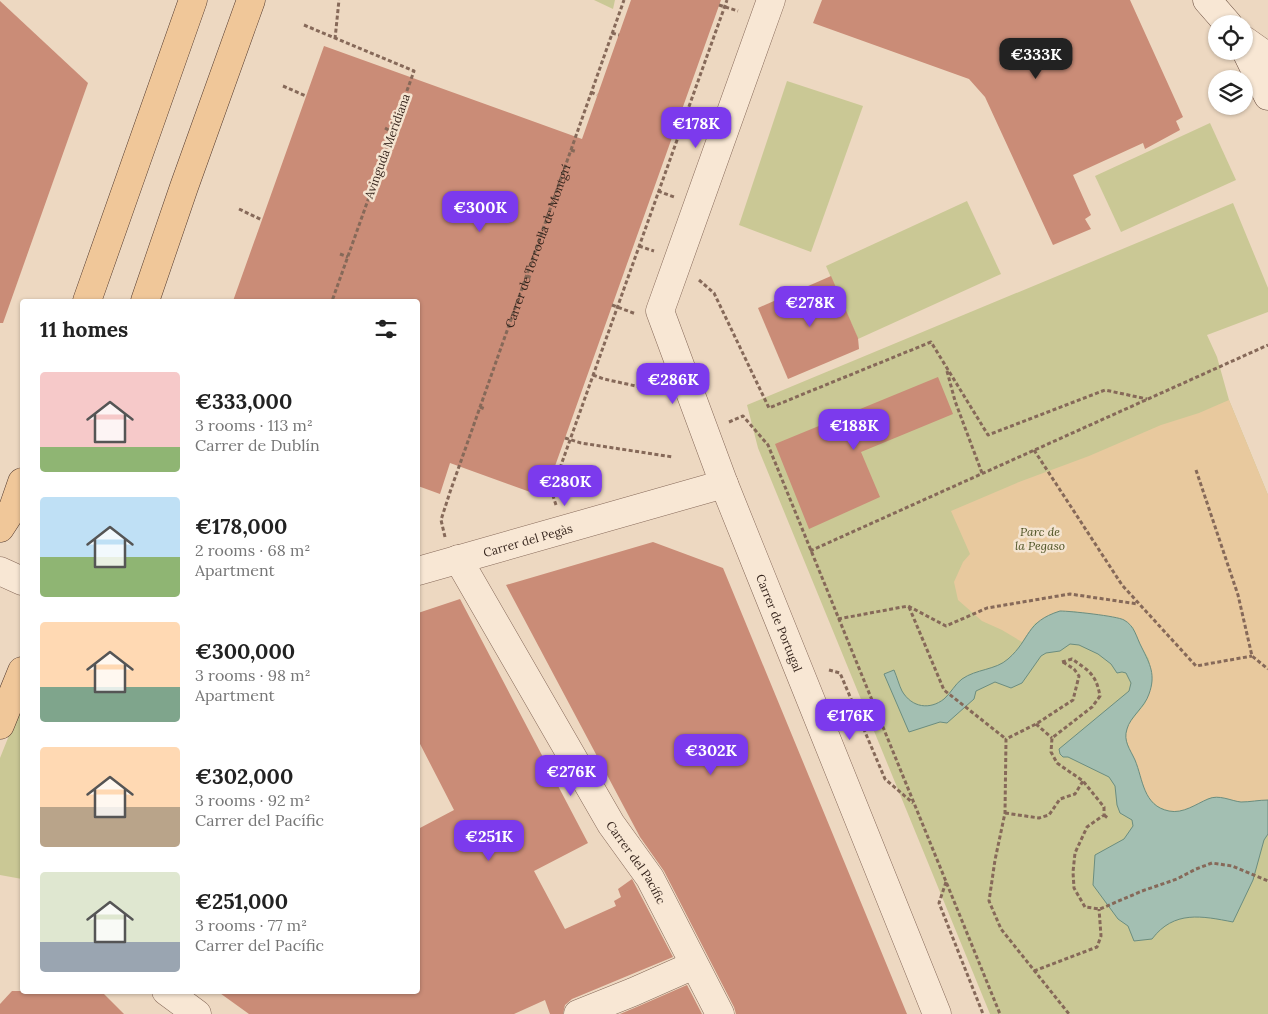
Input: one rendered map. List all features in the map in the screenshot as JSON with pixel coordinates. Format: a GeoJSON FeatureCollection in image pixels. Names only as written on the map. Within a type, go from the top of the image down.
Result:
{"type":"FeatureCollection","features":[{"type":"Feature","properties":{"kind":"main road"},"geometry":{"type":"LineString","coordinates":[[88,299],[194,0]]}},
{"type":"Feature","properties":{"kind":"main road"},"geometry":{"type":"LineString","coordinates":[[146,299],[251,0]]}},
{"type":"Feature","properties":{"kind":"main road"},"geometry":{"type":"LineString","coordinates":[[0,528],[13,508],[20,488]]}},
{"type":"Feature","properties":{"kind":"main road"},"geometry":{"type":"LineString","coordinates":[[0,725],[20,676]]}},
{"type":"Feature","properties":{"kind":"street","name":"Carrer de Portugal"},"geometry":{"type":"LineString","coordinates":[[771,0],[660,311],[724,484],[937,1014]]}},
{"type":"Feature","properties":{"kind":"street"},"geometry":{"type":"LineString","coordinates":[[1207,0],[1220,15]]}},
{"type":"Feature","properties":{"kind":"street"},"geometry":{"type":"LineString","coordinates":[[1253,46],[1268,57]]}},
{"type":"Feature","properties":{"kind":"street"},"geometry":{"type":"LineString","coordinates":[[1250,60],[1268,96]]}},
{"type":"Feature","properties":{"kind":"street","name":"Carrer del Pegàs"},"geometry":{"type":"LineString","coordinates":[[420,570],[452,549],[724,484]]}},
{"type":"Feature","properties":{"kind":"street","name":"Carrer del Pacífic"},"geometry":{"type":"LineString","coordinates":[[452,549],[611,824],[650,878],[720,1014]]}},
{"type":"Feature","properties":{"kind":"street"},"geometry":{"type":"LineString","coordinates":[[0,572],[20,580]]}},
{"type":"Feature","properties":{"kind":"street"},"geometry":{"type":"LineString","coordinates":[[578,1014],[694,965]]}},
{"type":"Feature","properties":{"kind":"street"},"geometry":{"type":"LineString","coordinates":[[170,994],[194,1013]]}},
{"type":"Feature","properties":{"kind":"path"},"geometry":{"type":"LineString","coordinates":[[335,38],[339,0]]}},
{"type":"Feature","properties":{"kind":"path","name":"Carrer de Torroella de Montgrí"},"geometry":{"type":"LineString","coordinates":[[452,549],[441,520],[624,0]]}},
{"type":"Feature","properties":{"kind":"path"},"geometry":{"type":"LineString","coordinates":[[556,506],[552,493],[555,482],[726,0]]}},
{"type":"Feature","properties":{"kind":"path"},"geometry":{"type":"LineString","coordinates":[[720,5],[738,11]]}},
{"type":"Feature","properties":{"kind":"path","name":"Avinguda Meridiana"},"geometry":{"type":"LineString","coordinates":[[304,25],[414,71],[333,299]]}},
{"type":"Feature","properties":{"kind":"path"},"geometry":{"type":"LineString","coordinates":[[612,33],[619,35]]}},
{"type":"Feature","properties":{"kind":"path"},"geometry":{"type":"LineString","coordinates":[[698,64],[703,66]]}},
{"type":"Feature","properties":{"kind":"path"},"geometry":{"type":"LineString","coordinates":[[283,86],[306,96]]}},
{"type":"Feature","properties":{"kind":"path"},"geometry":{"type":"LineString","coordinates":[[591,92],[597,94]]}},
{"type":"Feature","properties":{"kind":"path"},"geometry":{"type":"LineString","coordinates":[[677,123],[692,129]]}},
{"type":"Feature","properties":{"kind":"path"},"geometry":{"type":"LineString","coordinates":[[385,128],[392,132]]}},
{"type":"Feature","properties":{"kind":"path"},"geometry":{"type":"LineString","coordinates":[[571,150],[577,152]]}},
{"type":"Feature","properties":{"kind":"path"},"geometry":{"type":"LineString","coordinates":[[657,179],[662,181]]}},
{"type":"Feature","properties":{"kind":"path"},"geometry":{"type":"LineString","coordinates":[[658,191],[674,196]]}},
{"type":"Feature","properties":{"kind":"path"},"geometry":{"type":"LineString","coordinates":[[239,210],[262,220]]}},
{"type":"Feature","properties":{"kind":"path"},"geometry":{"type":"LineString","coordinates":[[639,246],[650,249]]}},
{"type":"Feature","properties":{"kind":"path"},"geometry":{"type":"LineString","coordinates":[[340,254],[348,256]]}},
{"type":"Feature","properties":{"kind":"path"},"geometry":{"type":"LineString","coordinates":[[527,276],[532,278]]}},
{"type":"Feature","properties":{"kind":"path"},"geometry":{"type":"LineString","coordinates":[[697,278],[714,292],[769,408],[931,342],[988,435],[1105,390],[1147,399]]}},
{"type":"Feature","properties":{"kind":"path"},"geometry":{"type":"LineString","coordinates":[[612,305],[627,311]]}},
{"type":"Feature","properties":{"kind":"path"},"geometry":{"type":"LineString","coordinates":[[810,551],[1268,345]]}},
{"type":"Feature","properties":{"kind":"path"},"geometry":{"type":"LineString","coordinates":[[945,365],[955,401],[982,473]]}},
{"type":"Feature","properties":{"kind":"path"},"geometry":{"type":"LineString","coordinates":[[594,375],[604,379],[666,392]]}},
{"type":"Feature","properties":{"kind":"path"},"geometry":{"type":"LineString","coordinates":[[480,407],[485,409]]}},
{"type":"Feature","properties":{"kind":"path"},"geometry":{"type":"LineString","coordinates":[[726,423],[743,416],[768,446],[1000,1014]]}},
{"type":"Feature","properties":{"kind":"path"},"geometry":{"type":"LineString","coordinates":[[565,438],[581,443],[673,457]]}},
{"type":"Feature","properties":{"kind":"path"},"geometry":{"type":"LineString","coordinates":[[1034,450],[1122,585],[1196,666],[1252,656]]}},
{"type":"Feature","properties":{"kind":"path"},"geometry":{"type":"LineString","coordinates":[[1196,470],[1238,595],[1252,656],[1268,669]]}},
{"type":"Feature","properties":{"kind":"path"},"geometry":{"type":"LineString","coordinates":[[838,620],[908,606],[946,626],[987,608],[1070,594],[1139,604]]}},
{"type":"Feature","properties":{"kind":"path"},"geometry":{"type":"LineString","coordinates":[[908,606],[944,690],[1006,739],[1005,813],[995,860],[990,900],[1001,929],[1068,1014]]}},
{"type":"Feature","properties":{"kind":"path"},"geometry":{"type":"LineString","coordinates":[[1006,739],[1036,724],[1073,700],[1079,676],[1062,662],[1072,659],[1088,670],[1098,682],[1100,696],[1092,707],[1052,738],[1051,752],[1057,763],[1083,781],[1104,807],[1104,815],[1108,819]]}},
{"type":"Feature","properties":{"kind":"path"},"geometry":{"type":"LineString","coordinates":[[830,670],[840,673],[885,779],[914,804]]}},
{"type":"Feature","properties":{"kind":"path"},"geometry":{"type":"LineString","coordinates":[[1036,724],[1052,738]]}},
{"type":"Feature","properties":{"kind":"path"},"geometry":{"type":"LineString","coordinates":[[1005,813],[1039,818],[1049,815],[1060,799],[1075,794],[1083,781]]}},
{"type":"Feature","properties":{"kind":"path"},"geometry":{"type":"LineString","coordinates":[[1104,815],[1087,828],[1075,853],[1074,888],[1085,907],[1100,909],[1142,891],[1177,879],[1212,863],[1232,866],[1268,881]]}},
{"type":"Feature","properties":{"kind":"path"},"geometry":{"type":"LineString","coordinates":[[946,881],[939,903],[983,1014]]}},
{"type":"Feature","properties":{"kind":"path"},"geometry":{"type":"LineString","coordinates":[[1034,971],[1097,947],[1101,936],[1100,909]]}},
{"type":"Feature","properties":{"kind":"green space"},"geometry":{"type":"Polygon","coordinates":[[[594,0],[615,0],[613,9],[594,0]]]}},
{"type":"Feature","properties":{"kind":"green space"},"geometry":{"type":"Polygon","coordinates":[[[787,81],[863,106],[811,252],[739,225],[787,81]]]}},
{"type":"Feature","properties":{"kind":"green space"},"geometry":{"type":"Polygon","coordinates":[[[1210,123],[1236,180],[1121,232],[1095,176],[1210,123]]]}},
{"type":"Feature","properties":{"kind":"green space"},"geometry":{"type":"Polygon","coordinates":[[[967,201],[1001,274],[858,339],[826,266],[967,201]]]}},
{"type":"Feature","properties":{"kind":"green space","name":"Parc de la Pegaso"},"geometry":{"type":"Polygon","coordinates":[[[1233,203],[1268,288],[1268,312],[1207,335],[1217,357],[1229,400],[1268,495],[1268,1014],[990,1014],[758,448],[747,405],[1233,203]]]}},
{"type":"Feature","properties":{"kind":"green space"},"geometry":{"type":"Polygon","coordinates":[[[20,708],[20,879],[0,875],[0,758],[20,708]]]}},
{"type":"Feature","properties":{"kind":"sand"},"geometry":{"type":"Polygon","coordinates":[[[1229,400],[1268,495],[1268,800],[1240,802],[1215,797],[1181,811],[1169,811],[1157,806],[1146,795],[1125,738],[1127,726],[1145,704],[1152,684],[1149,659],[1133,627],[1074,611],[1035,623],[1022,642],[982,621],[958,600],[954,582],[963,562],[970,554],[951,511],[1161,425],[1199,413],[1229,400]]]}},
{"type":"Feature","properties":{"kind":"shaded area"},"geometry":{"type":"Polygon","coordinates":[[[1060,611],[1120,618],[1128,622],[1135,632],[1150,665],[1152,681],[1147,699],[1131,720],[1126,737],[1145,791],[1154,804],[1174,812],[1184,810],[1212,798],[1221,797],[1241,802],[1268,800],[1268,834],[1264,840],[1253,880],[1233,922],[1189,917],[1170,923],[1152,939],[1134,941],[1128,926],[1118,919],[1093,885],[1095,855],[1124,839],[1133,826],[1132,820],[1120,813],[1115,786],[1109,777],[1060,754],[1059,749],[1129,691],[1131,683],[1126,673],[1117,673],[1111,664],[1098,654],[1079,645],[1070,644],[1060,651],[1046,653],[1041,656],[1022,683],[1011,688],[995,682],[976,691],[974,699],[947,723],[940,722],[909,732],[884,674],[894,670],[902,691],[906,697],[916,704],[927,706],[939,703],[962,679],[973,673],[1003,663],[1015,652],[1040,620],[1060,611]]]}},
{"type":"Feature","properties":{"kind":"building"},"geometry":{"type":"Polygon","coordinates":[[[631,0],[721,0],[544,497],[450,463],[440,494],[420,487],[420,299],[234,299],[324,46],[582,139],[631,0]]]}},
{"type":"Feature","properties":{"kind":"building"},"geometry":{"type":"Polygon","coordinates":[[[822,0],[1130,0],[1183,117],[1176,121],[1180,130],[1145,149],[1143,143],[1073,175],[1091,215],[1085,219],[1091,229],[1053,245],[985,97],[969,79],[813,23],[822,0]]]}},
{"type":"Feature","properties":{"kind":"building"},"geometry":{"type":"Polygon","coordinates":[[[0,1],[88,83],[3,323],[0,323],[0,1]]]}},
{"type":"Feature","properties":{"kind":"building"},"geometry":{"type":"Polygon","coordinates":[[[831,276],[858,338],[859,349],[788,379],[758,308],[831,276]]]}},
{"type":"Feature","properties":{"kind":"building"},"geometry":{"type":"Polygon","coordinates":[[[938,377],[953,414],[861,452],[880,497],[809,529],[775,444],[938,377]]]}},
{"type":"Feature","properties":{"kind":"building"},"geometry":{"type":"Polygon","coordinates":[[[653,542],[723,568],[907,1014],[736,1014],[664,871],[640,837],[506,585],[653,542]]]}},
{"type":"Feature","properties":{"kind":"building"},"geometry":{"type":"Polygon","coordinates":[[[460,599],[588,843],[534,871],[565,929],[616,906],[614,901],[621,897],[618,889],[632,879],[673,957],[572,999],[565,1005],[563,1014],[550,1014],[545,1000],[514,1014],[249,1014],[221,994],[420,994],[420,828],[454,810],[420,744],[420,612],[460,599]]]}},
{"type":"Feature","properties":{"kind":"building"},"geometry":{"type":"Polygon","coordinates":[[[687,985],[702,1014],[620,1014],[639,1006],[687,985]]]}},
{"type":"Feature","properties":{"kind":"building"},"geometry":{"type":"Polygon","coordinates":[[[12,991],[20,991],[20,994],[104,994],[124,1014],[0,1014],[0,1004],[12,991]]]}}]}
